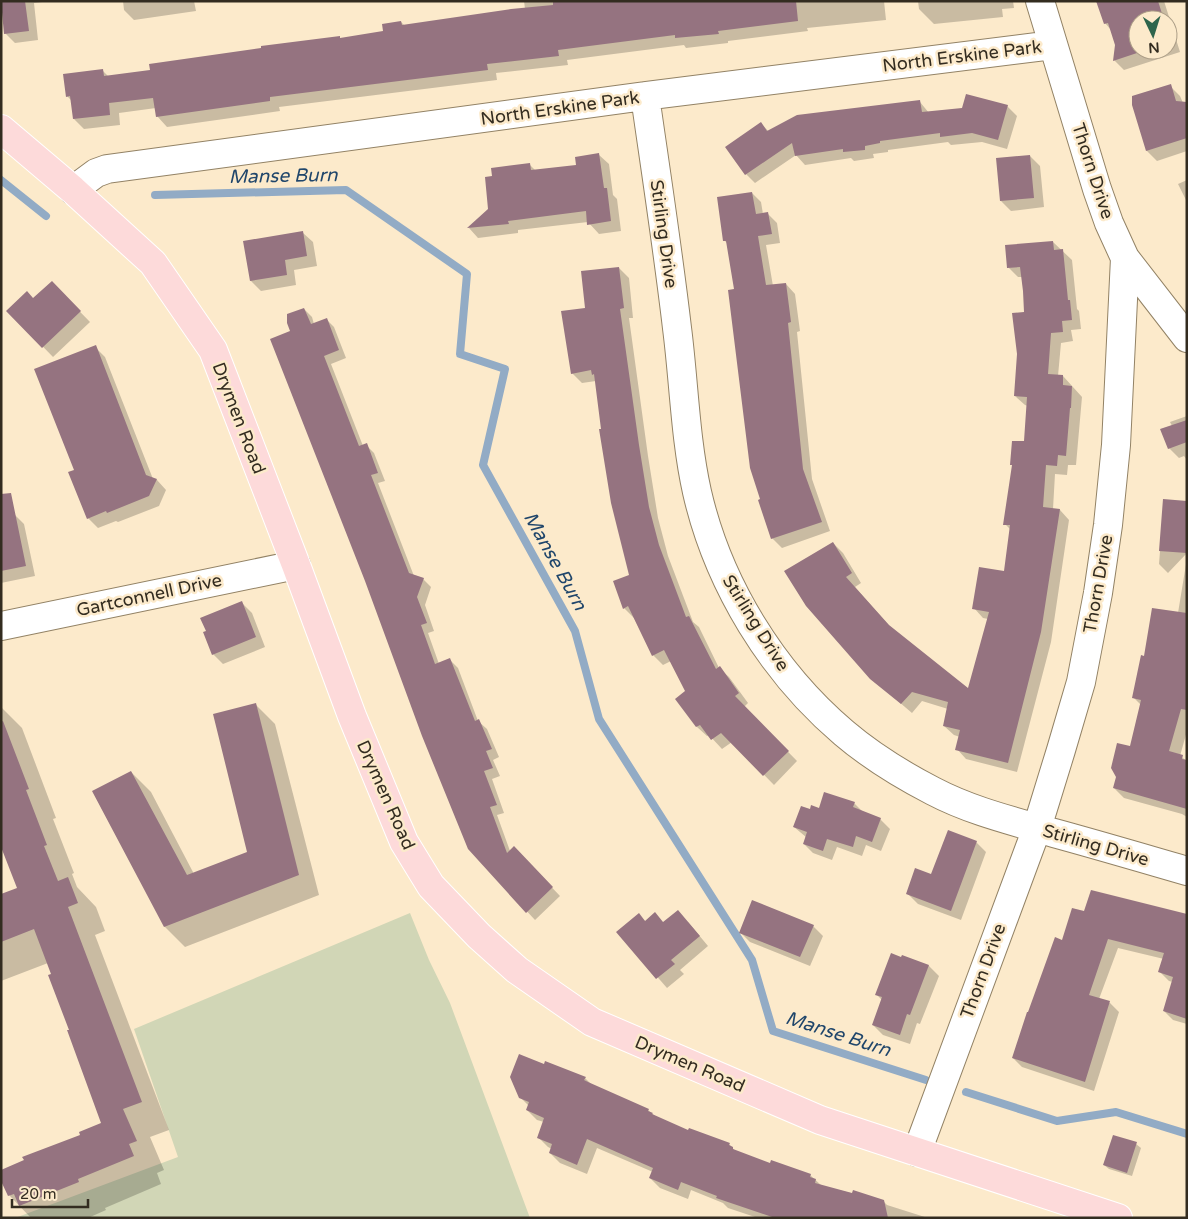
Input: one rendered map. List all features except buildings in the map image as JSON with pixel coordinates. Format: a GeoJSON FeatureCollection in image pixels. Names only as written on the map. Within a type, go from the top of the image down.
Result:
{"type":"FeatureCollection","features":[{"type":"Feature","properties":{"kind":"main road","name":"Drymen Road"},"geometry":{"type":"LineString","coordinates":[[1,129],[74,190],[153,263],[213,350],[352,716],[404,842],[431,886],[479,936],[517,970],[592,1022],[820,1120],[1118,1218]]}},
{"type":"Feature","properties":{"kind":"street","name":"Thorn Drive"},"geometry":{"type":"LineString","coordinates":[[916,1152],[1037,828],[1062,750],[1081,682],[1098,593],[1108,524],[1116,445],[1125,258],[1109,223],[1097,189],[1040,1]]}},
{"type":"Feature","properties":{"kind":"street","name":"North Erskine Park"},"geometry":{"type":"LineString","coordinates":[[74,190],[96,173],[107,169],[645,96],[1053,44]]}},
{"type":"Feature","properties":{"kind":"street","name":"Stirling Drive"},"geometry":{"type":"LineString","coordinates":[[645,96],[697,490],[719,561],[736,598],[770,653],[801,691],[844,733],[886,764],[934,791],[968,807],[1187,870]]}},
{"type":"Feature","properties":{"kind":"street"},"geometry":{"type":"LineString","coordinates":[[1125,258],[1187,338]]}},
{"type":"Feature","properties":{"kind":"street","name":"Gartconnell Drive"},"geometry":{"type":"LineString","coordinates":[[1,626],[296,565]]}},
{"type":"Feature","properties":{"kind":"green space"},"geometry":{"type":"Polygon","coordinates":[[[410,913],[429,960],[450,1003],[530,1218],[15,1218],[178,1157],[134,1029],[410,913]]]}},
{"type":"Feature","properties":{"kind":"waterway","name":"Manse Burn"},"geometry":{"type":"LineString","coordinates":[[1,180],[46,216]]}},
{"type":"Feature","properties":{"kind":"waterway","name":"Manse Burn"},"geometry":{"type":"LineString","coordinates":[[155,195],[346,190],[467,274],[460,354],[505,369],[483,465],[575,631],[599,719],[752,960],[773,1031],[926,1080]]}},
{"type":"Feature","properties":{"kind":"waterway","name":"Manse Burn"},"geometry":{"type":"LineString","coordinates":[[966,1092],[1057,1121],[1116,1112],[1187,1134]]}}]}
